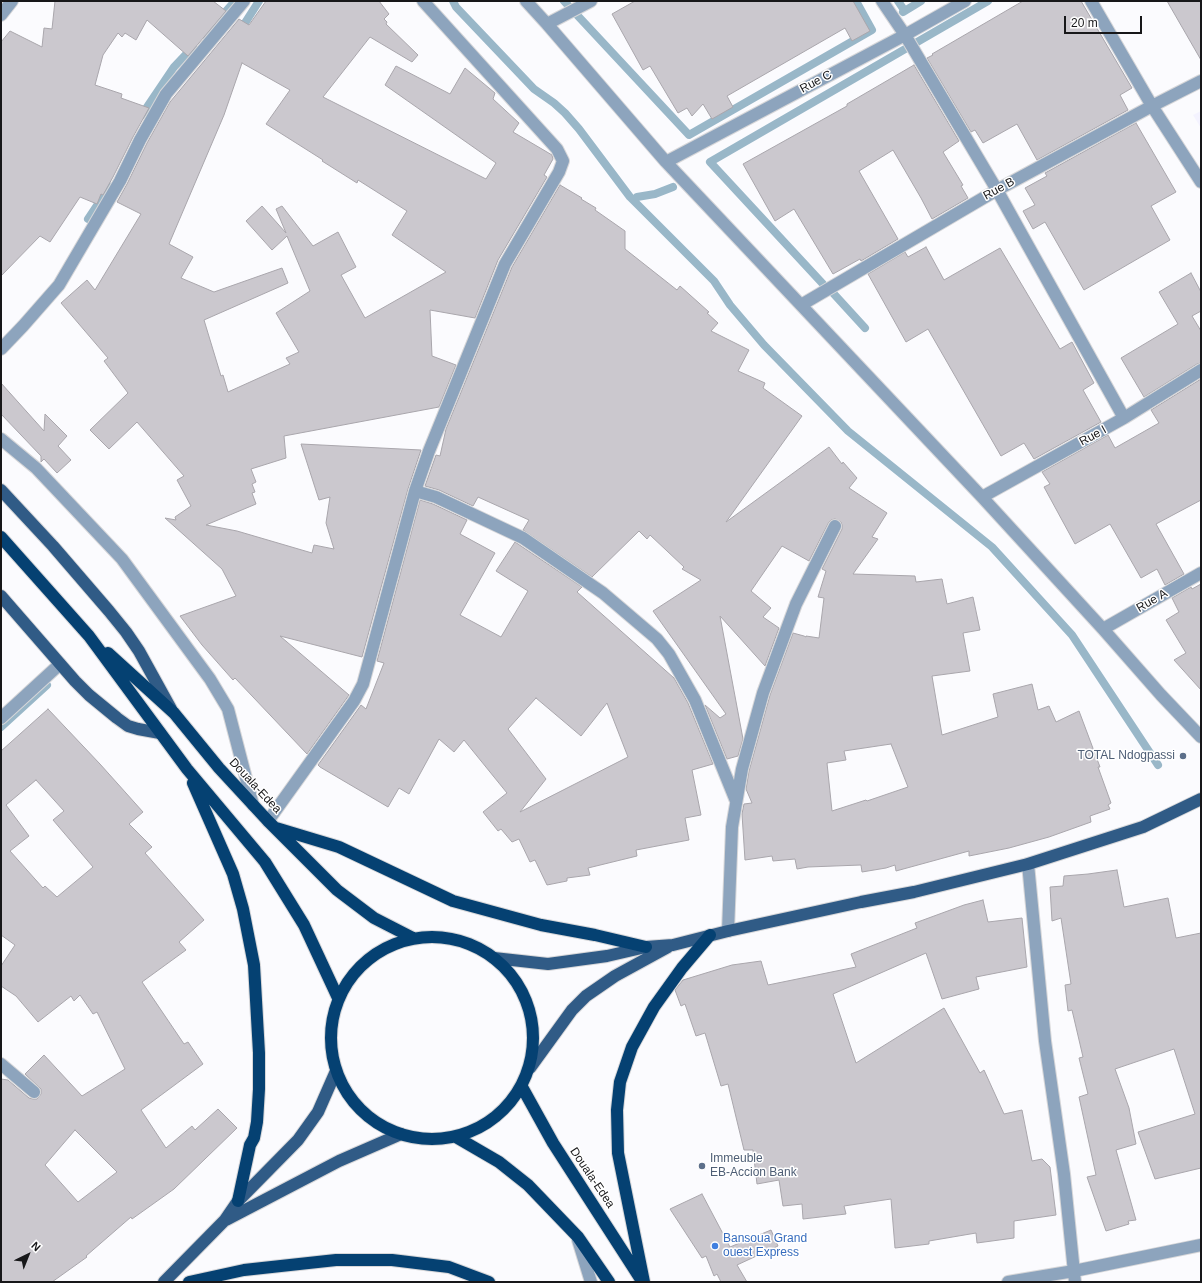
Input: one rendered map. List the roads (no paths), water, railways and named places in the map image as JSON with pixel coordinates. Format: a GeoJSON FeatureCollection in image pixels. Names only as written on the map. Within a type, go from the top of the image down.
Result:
{"type":"FeatureCollection","features":[{"type":"Feature","properties":{"kind":"highway","name":"Douala-Edea"},"geometry":{"type":"LineString","coordinates":[[1,537],[89,636],[187,769],[264,862],[304,925],[338,998]]}},
{"type":"Feature","properties":{"kind":"highway","name":"Douala-Edea"},"geometry":{"type":"LineString","coordinates":[[89,636],[174,713],[219,768],[271,824],[336,890],[374,918],[413,938]]}},
{"type":"Feature","properties":{"kind":"highway"},"geometry":{"type":"LineString","coordinates":[[187,769],[233,874],[243,909],[254,965],[259,1053],[257,1122],[254,1138],[250,1145],[238,1201]]}},
{"type":"Feature","properties":{"kind":"highway"},"geometry":{"type":"LineString","coordinates":[[271,824],[339,846],[453,900],[540,925],[595,935],[646,947]]}},
{"type":"Feature","properties":{"kind":"highway"},"geometry":{"type":"LineString","coordinates":[[644,1282],[618,1153],[617,1110],[620,1082],[632,1047],[654,1007],[682,968],[710,935]]}},
{"type":"Feature","properties":{"kind":"highway"},"geometry":{"type":"LineString","coordinates":[[434,936],[456,939],[476,947],[494,958],[512,975],[525,996],[532,1020],[534,1044],[530,1068],[522,1086],[504,1110],[490,1122],[474,1131],[456,1137],[437,1140],[418,1139],[383,1127],[359,1108],[344,1088],[336,1071],[332,1053],[330,1034],[333,1016],[338,998],[348,981],[359,967],[374,955],[392,944],[413,938],[434,936]]}},
{"type":"Feature","properties":{"kind":"highway","name":"Douala-Edea"},"geometry":{"type":"LineString","coordinates":[[522,1086],[553,1143],[644,1282]]}},
{"type":"Feature","properties":{"kind":"highway"},"geometry":{"type":"LineString","coordinates":[[456,1137],[499,1162],[528,1185],[578,1237],[609,1282]]}},
{"type":"Feature","properties":{"kind":"highway"},"geometry":{"type":"LineString","coordinates":[[189,1282],[244,1270],[336,1260],[392,1260],[449,1267],[489,1282]]}},
{"type":"Feature","properties":{"kind":"main road"},"geometry":{"type":"LineString","coordinates":[[1,490],[109,610],[139,651],[174,713]]}},
{"type":"Feature","properties":{"kind":"main road"},"geometry":{"type":"LineString","coordinates":[[1,596],[75,681],[117,718],[128,726],[160,733]]}},
{"type":"Feature","properties":{"kind":"main road"},"geometry":{"type":"LineString","coordinates":[[494,958],[548,964],[606,956],[646,947],[673,945],[728,931],[914,892],[1028,864],[1143,827],[1201,799]]}},
{"type":"Feature","properties":{"kind":"main road"},"geometry":{"type":"LineString","coordinates":[[530,1068],[572,1010],[586,996],[615,976],[673,945]]}},
{"type":"Feature","properties":{"kind":"main road"},"geometry":{"type":"LineString","coordinates":[[164,1282],[225,1220],[238,1201],[298,1140],[318,1112],[336,1071]]}},
{"type":"Feature","properties":{"kind":"main road"},"geometry":{"type":"LineString","coordinates":[[225,1220],[340,1161],[401,1134]]}},
{"type":"Feature","properties":{"kind":"street"},"geometry":{"type":"LineString","coordinates":[[1,15],[12,1]]}},
{"type":"Feature","properties":{"kind":"street"},"geometry":{"type":"LineString","coordinates":[[1,348],[24,326],[58,285],[120,181],[140,140],[166,94],[244,1]]}},
{"type":"Feature","properties":{"kind":"street"},"geometry":{"type":"LineString","coordinates":[[271,824],[354,701],[363,684],[415,491],[432,444],[505,264],[559,172],[563,161],[557,149],[423,1]]}},
{"type":"Feature","properties":{"kind":"street"},"geometry":{"type":"LineString","coordinates":[[526,1],[666,162],[982,497],[1161,695],[1201,737]]}},
{"type":"Feature","properties":{"kind":"street"},"geometry":{"type":"LineString","coordinates":[[547,24],[591,1]]}},
{"type":"Feature","properties":{"kind":"street"},"geometry":{"type":"LineString","coordinates":[[882,1],[905,35],[996,190],[1124,418]]}},
{"type":"Feature","properties":{"kind":"street","name":"Rue C"},"geometry":{"type":"LineString","coordinates":[[666,162],[905,35],[965,1]]}},
{"type":"Feature","properties":{"kind":"street"},"geometry":{"type":"LineString","coordinates":[[1091,1],[1152,106],[1201,182]]}},
{"type":"Feature","properties":{"kind":"street","name":"Rue B"},"geometry":{"type":"LineString","coordinates":[[801,305],[996,190],[1201,81]]}},
{"type":"Feature","properties":{"kind":"street","name":"Rue I"},"geometry":{"type":"LineString","coordinates":[[982,497],[1124,418],[1201,370]]}},
{"type":"Feature","properties":{"kind":"street"},"geometry":{"type":"LineString","coordinates":[[1,439],[36,468],[122,559],[210,679],[228,709],[253,804]]}},
{"type":"Feature","properties":{"kind":"street"},"geometry":{"type":"LineString","coordinates":[[415,491],[436,497],[523,538],[603,593],[657,639],[669,654],[695,700],[736,801]]}},
{"type":"Feature","properties":{"kind":"street"},"geometry":{"type":"LineString","coordinates":[[728,931],[732,828],[742,769],[763,693],[796,604],[835,526]]}},
{"type":"Feature","properties":{"kind":"street","name":"Rue A"},"geometry":{"type":"LineString","coordinates":[[1103,630],[1201,573]]}},
{"type":"Feature","properties":{"kind":"street"},"geometry":{"type":"LineString","coordinates":[[1,718],[60,664]]}},
{"type":"Feature","properties":{"kind":"street"},"geometry":{"type":"LineString","coordinates":[[1028,864],[1045,1041],[1064,1174],[1074,1277]]}},
{"type":"Feature","properties":{"kind":"street"},"geometry":{"type":"LineString","coordinates":[[1,1064],[34,1092]]}},
{"type":"Feature","properties":{"kind":"street"},"geometry":{"type":"LineString","coordinates":[[578,1237],[591,1282]]}},
{"type":"Feature","properties":{"kind":"street"},"geometry":{"type":"LineString","coordinates":[[1008,1282],[1074,1277],[1201,1245]]}},
{"type":"Feature","properties":{"kind":"waterway"},"geometry":{"type":"LineString","coordinates":[[205,35],[235,1]]}},
{"type":"Feature","properties":{"kind":"waterway"},"geometry":{"type":"LineString","coordinates":[[245,23],[259,1]]}},
{"type":"Feature","properties":{"kind":"waterway"},"geometry":{"type":"LineString","coordinates":[[453,1],[456,7],[534,89],[565,113],[579,129],[630,197],[714,281],[730,305],[764,345],[848,431],[992,547],[1072,635],[1158,765]]}},
{"type":"Feature","properties":{"kind":"waterway"},"geometry":{"type":"LineString","coordinates":[[564,1],[689,135],[872,30],[856,1]]}},
{"type":"Feature","properties":{"kind":"waterway"},"geometry":{"type":"LineString","coordinates":[[898,1],[904,10]]}},
{"type":"Feature","properties":{"kind":"waterway"},"geometry":{"type":"LineString","coordinates":[[903,12],[921,1]]}},
{"type":"Feature","properties":{"kind":"waterway"},"geometry":{"type":"LineString","coordinates":[[823,284],[710,162],[988,1]]}},
{"type":"Feature","properties":{"kind":"waterway"},"geometry":{"type":"LineString","coordinates":[[141,116],[174,67],[193,47]]}},
{"type":"Feature","properties":{"kind":"waterway"},"geometry":{"type":"LineString","coordinates":[[88,219],[100,201],[107,185]]}},
{"type":"Feature","properties":{"kind":"waterway"},"geometry":{"type":"LineString","coordinates":[[637,197],[655,194],[673,187]]}},
{"type":"Feature","properties":{"kind":"waterway"},"geometry":{"type":"LineString","coordinates":[[833,293],[865,328]]}},
{"type":"Feature","properties":{"kind":"waterway"},"geometry":{"type":"LineString","coordinates":[[1,727],[47,685]]}},
{"type":"Feature","properties":{"kind":"place","name":"TOTAL Ndogpassi"},"geometry":{"type":"Point","coordinates":[1183,756]}},
{"type":"Feature","properties":{"kind":"place","name":"Immeuble EB-Accion Bank"},"geometry":{"type":"Point","coordinates":[702,1166]}},
{"type":"Feature","properties":{"kind":"place","name":"Bansoua Grand ouest Express"},"geometry":{"type":"Point","coordinates":[715,1246]}}]}
